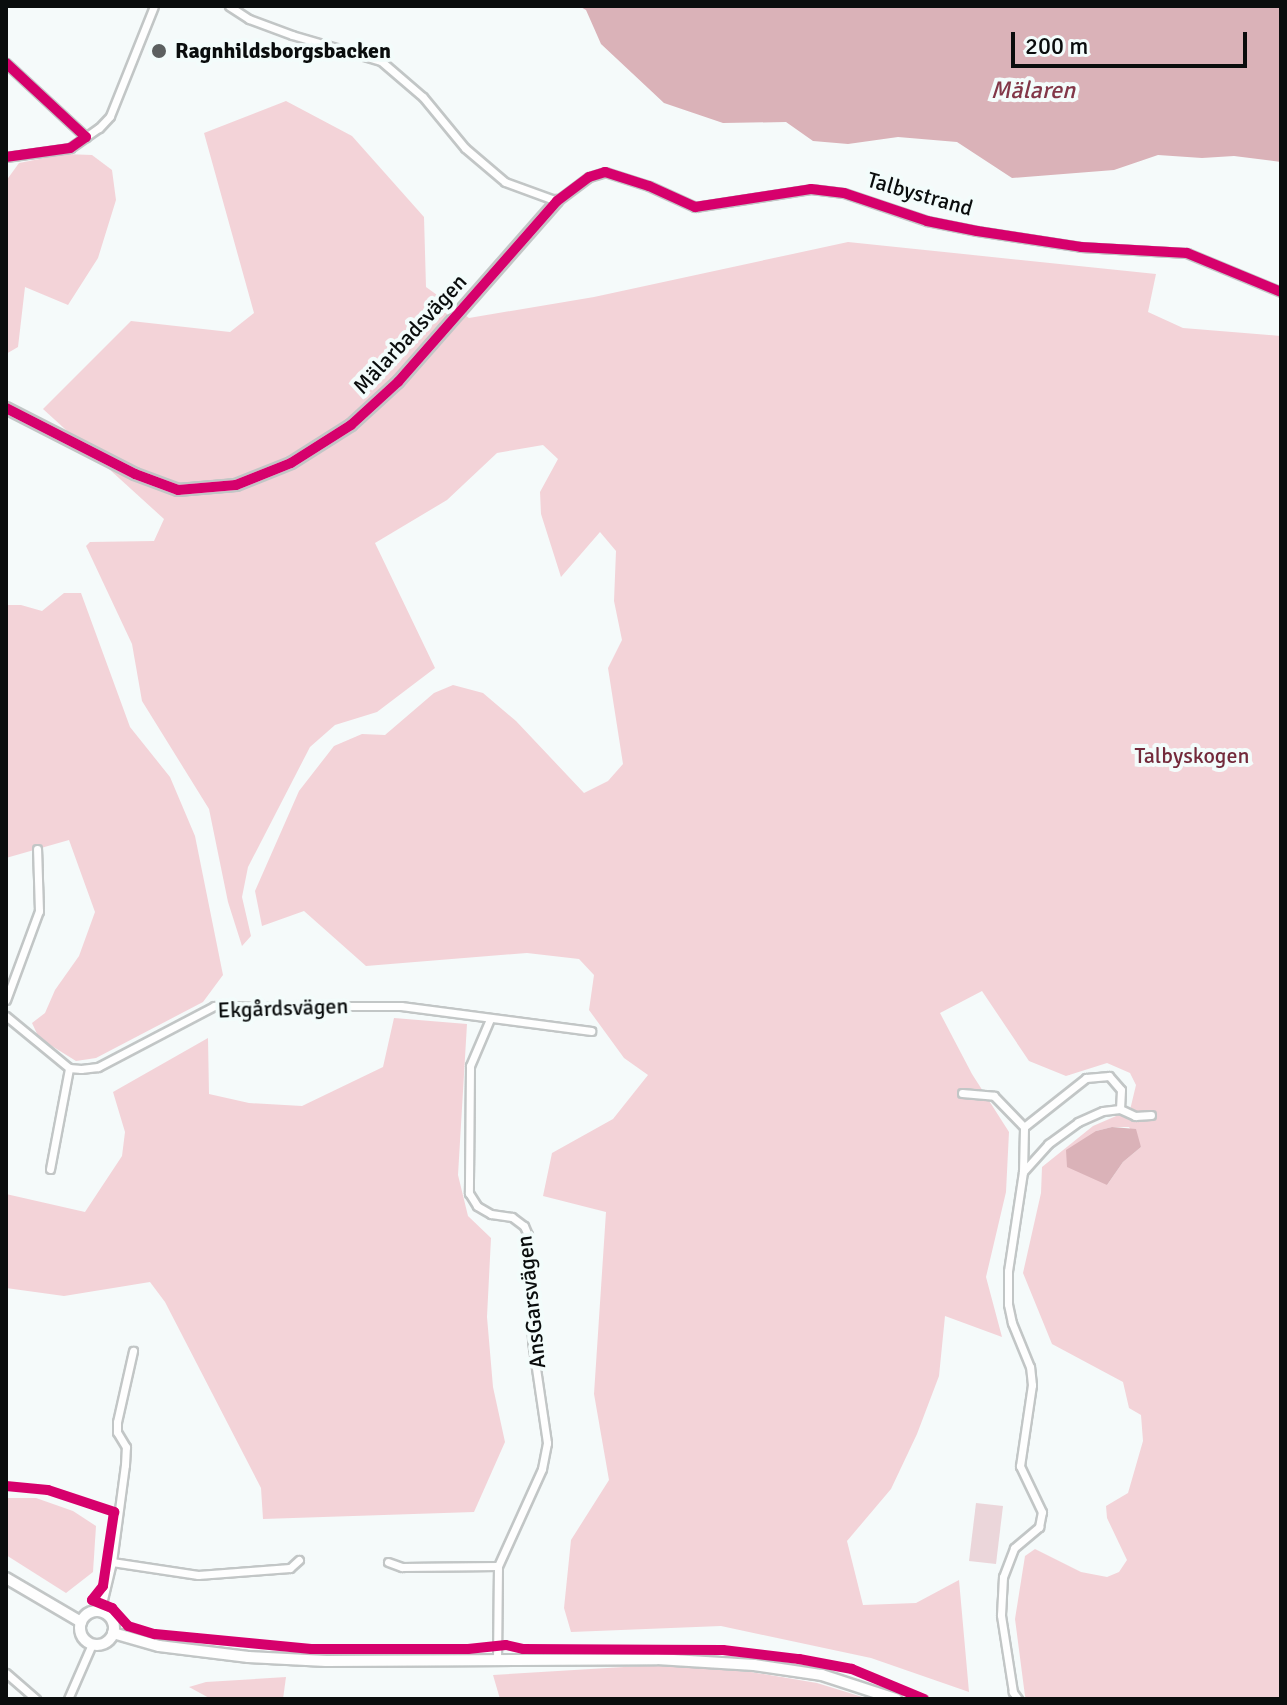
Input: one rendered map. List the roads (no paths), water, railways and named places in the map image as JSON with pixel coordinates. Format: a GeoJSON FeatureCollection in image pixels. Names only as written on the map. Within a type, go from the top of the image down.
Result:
{"type":"FeatureCollection","features":[{"type":"Feature","properties":{"kind":"street"},"geometry":{"type":"LineString","coordinates":[[6,157],[70,148],[110,116],[154,6]]}},
{"type":"Feature","properties":{"kind":"street"},"geometry":{"type":"LineString","coordinates":[[229,6],[249,19],[292,35],[381,61],[423,97],[465,148],[505,182],[557,201]]}},
{"type":"Feature","properties":{"kind":"street"},"geometry":{"type":"LineString","coordinates":[[6,63],[86,137]]}},
{"type":"Feature","properties":{"kind":"street","name":"Talbystrand"},"geometry":{"type":"LineString","coordinates":[[557,201],[589,177],[605,172],[649,186],[695,207],[811,189],[844,193],[927,221],[977,231],[1081,247],[1187,253],[1281,292]]}},
{"type":"Feature","properties":{"kind":"street","name":"Mälarbadsvägen"},"geometry":{"type":"LineString","coordinates":[[6,408],[135,474],[178,490],[236,485],[291,463],[351,425],[398,382],[557,201]]}},
{"type":"Feature","properties":{"kind":"street"},"geometry":{"type":"LineString","coordinates":[[6,1000],[39,911],[37,849]]}},
{"type":"Feature","properties":{"kind":"street","name":"Ekgårdsvägen"},"geometry":{"type":"LineString","coordinates":[[69,1068],[98,1067],[214,1006],[401,1006],[591,1031]]}},
{"type":"Feature","properties":{"kind":"street"},"geometry":{"type":"LineString","coordinates":[[6,1016],[69,1068],[50,1169]]}},
{"type":"Feature","properties":{"kind":"street","name":"AnsGarsvägen"},"geometry":{"type":"LineString","coordinates":[[490,1019],[470,1066],[469,1193],[477,1206],[491,1214],[512,1217],[524,1226],[528,1235],[532,1341],[547,1443],[542,1469],[498,1566],[497,1661]]}},
{"type":"Feature","properties":{"kind":"street"},"geometry":{"type":"LineString","coordinates":[[1024,1127],[1086,1078],[1109,1076],[1121,1090],[1120,1109]]}},
{"type":"Feature","properties":{"kind":"street"},"geometry":{"type":"LineString","coordinates":[[962,1093],[994,1096],[1024,1127],[1023,1172],[1008,1271],[1008,1304],[1012,1323],[1030,1367],[1032,1385],[1020,1466],[1042,1512],[1039,1527],[1014,1548],[1003,1577],[1001,1615],[1013,1692],[1018,1699]]}},
{"type":"Feature","properties":{"kind":"street"},"geometry":{"type":"LineString","coordinates":[[1023,1172],[1048,1144],[1078,1122],[1103,1111],[1120,1109],[1135,1116],[1151,1115]]}},
{"type":"Feature","properties":{"kind":"street"},"geometry":{"type":"LineString","coordinates":[[100,1612],[112,1562],[126,1447],[117,1432],[117,1422],[133,1351]]}},
{"type":"Feature","properties":{"kind":"street"},"geometry":{"type":"LineString","coordinates":[[112,1562],[198,1575],[290,1568],[299,1560]]}},
{"type":"Feature","properties":{"kind":"street"},"geometry":{"type":"LineString","coordinates":[[388,1562],[402,1567],[498,1566]]}},
{"type":"Feature","properties":{"kind":"street"},"geometry":{"type":"LineString","coordinates":[[6,1578],[81,1622]]}},
{"type":"Feature","properties":{"kind":"street"},"geometry":{"type":"LineString","coordinates":[[100,1612],[111,1619],[113,1633],[105,1643],[92,1644],[82,1636],[81,1622],[89,1613],[100,1612]]}},
{"type":"Feature","properties":{"kind":"street"},"geometry":{"type":"LineString","coordinates":[[113,1633],[159,1646],[248,1657],[326,1661],[657,1659],[754,1665],[822,1675],[896,1699]]}},
{"type":"Feature","properties":{"kind":"street"},"geometry":{"type":"LineString","coordinates":[[68,1699],[92,1644]]}},
{"type":"Feature","properties":{"kind":"street"},"geometry":{"type":"LineString","coordinates":[[6,1673],[36,1699]]}},
{"type":"Feature","properties":{"kind":"water","name":"Mälaren"},"geometry":{"type":"Polygon","coordinates":[[[579,6],[1281,6],[1281,162],[1234,156],[1202,158],[1158,155],[1114,170],[1012,178],[957,142],[898,137],[848,144],[813,141],[786,122],[723,123],[664,103],[601,44],[586,10],[579,6]]]}},
{"type":"Feature","properties":{"kind":"water"},"geometry":{"type":"Polygon","coordinates":[[[1112,1127],[1136,1129],[1141,1147],[1123,1162],[1107,1185],[1067,1167],[1066,1150],[1096,1131],[1112,1127]]]}},
{"type":"Feature","properties":{"kind":"place","name":"Ragnhildsborgsbacken"},"geometry":{"type":"Point","coordinates":[159,51]}},
{"type":"Feature","properties":{"kind":"park label","name":"Talbyskogen"},"geometry":{"type":"Point","coordinates":[1192,756]}}]}
